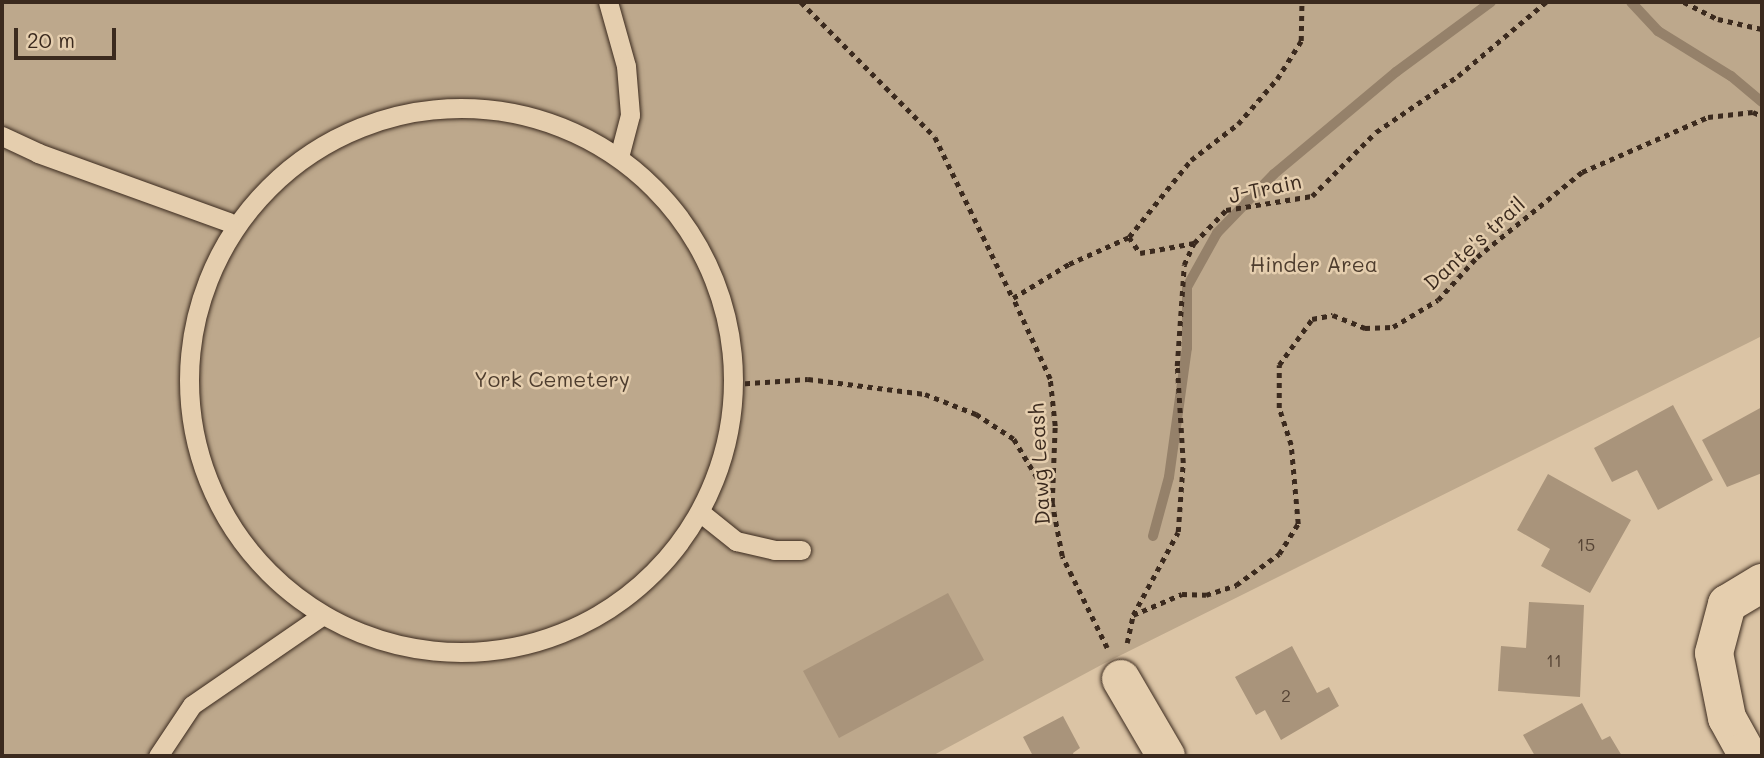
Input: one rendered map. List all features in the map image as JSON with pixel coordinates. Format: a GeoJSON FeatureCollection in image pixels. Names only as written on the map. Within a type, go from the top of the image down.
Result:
{"type":"FeatureCollection","features":[{"type":"Feature","properties":{"kind":"street"},"geometry":{"type":"LineString","coordinates":[[1748,756],[1727,718],[1714,653],[1727,604],[1762,583]]}},
{"type":"Feature","properties":{"kind":"street"},"geometry":{"type":"LineString","coordinates":[[1121,679],[1166,756]]}},
{"type":"Feature","properties":{"kind":"lane"},"geometry":{"type":"LineString","coordinates":[[608,2],[626,66],[630,115],[619,157]]}},
{"type":"Feature","properties":{"kind":"lane"},"geometry":{"type":"LineString","coordinates":[[463,108],[527,116],[587,138],[619,157],[692,233],[725,306],[735,384],[722,461],[701,513],[664,563],[617,604],[551,637],[503,650],[441,652],[380,640],[323,615],[264,568],[220,506],[194,435],[189,360],[206,286],[229,222],[285,173],[339,137],[399,115],[463,108]]}},
{"type":"Feature","properties":{"kind":"lane"},"geometry":{"type":"LineString","coordinates":[[2,136],[38,153],[229,222]]}},
{"type":"Feature","properties":{"kind":"lane"},"geometry":{"type":"LineString","coordinates":[[701,513],[736,541],[774,550],[800,550]]}},
{"type":"Feature","properties":{"kind":"lane"},"geometry":{"type":"LineString","coordinates":[[158,756],[192,705],[323,615]]}},
{"type":"Feature","properties":{"kind":"path","name":"Dawg Leash"},"geometry":{"type":"LineString","coordinates":[[801,2],[935,137],[1013,298],[1049,379],[1055,426],[1052,503],[1062,556],[1121,679]]}},
{"type":"Feature","properties":{"kind":"path"},"geometry":{"type":"LineString","coordinates":[[1013,298],[1069,264],[1129,237],[1191,160],[1238,124],[1277,79],[1301,41],[1302,2]]}},
{"type":"Feature","properties":{"kind":"path","name":"J-Train"},"geometry":{"type":"LineString","coordinates":[[1133,615],[1178,532],[1183,463],[1177,366],[1184,265],[1194,243],[1226,210],[1312,196],[1376,132],[1458,76],[1546,2]]}},
{"type":"Feature","properties":{"kind":"path"},"geometry":{"type":"LineString","coordinates":[[1684,2],[1718,19],[1762,29]]}},
{"type":"Feature","properties":{"kind":"path","name":"Dante's trail"},"geometry":{"type":"LineString","coordinates":[[1133,615],[1182,594],[1206,595],[1236,585],[1279,554],[1298,524],[1290,445],[1279,408],[1279,365],[1312,320],[1333,315],[1365,328],[1393,327],[1438,300],[1477,257],[1581,172],[1708,117],[1753,112],[1762,117]]}},
{"type":"Feature","properties":{"kind":"path"},"geometry":{"type":"LineString","coordinates":[[1129,237],[1140,253],[1194,243]]}},
{"type":"Feature","properties":{"kind":"path"},"geometry":{"type":"LineString","coordinates":[[735,384],[808,379],[925,394],[976,414],[1014,439],[1052,503]]}},
{"type":"Feature","properties":{"kind":"green space","name":"York Cemetery"},"geometry":{"type":"Polygon","coordinates":[[[2,2],[1762,2],[1762,336],[1103,664],[932,756],[2,756],[2,2]]]}},
{"type":"Feature","properties":{"kind":"building"},"geometry":{"type":"Polygon","coordinates":[[[1673,405],[1713,480],[1658,510],[1637,470],[1612,482],[1594,448],[1673,405]]]}},
{"type":"Feature","properties":{"kind":"building"},"geometry":{"type":"Polygon","coordinates":[[[1762,407],[1762,473],[1727,487],[1702,440],[1762,407]]]}},
{"type":"Feature","properties":{"kind":"building"},"geometry":{"type":"Polygon","coordinates":[[[1548,474],[1631,520],[1590,593],[1541,566],[1550,549],[1517,530],[1548,474]]]}},
{"type":"Feature","properties":{"kind":"building"},"geometry":{"type":"Polygon","coordinates":[[[948,593],[984,660],[839,738],[803,671],[948,593]]]}},
{"type":"Feature","properties":{"kind":"building"},"geometry":{"type":"Polygon","coordinates":[[[1529,602],[1584,605],[1580,697],[1498,691],[1501,646],[1526,648],[1529,602]]]}},
{"type":"Feature","properties":{"kind":"building"},"geometry":{"type":"Polygon","coordinates":[[[1292,646],[1317,693],[1329,687],[1339,706],[1281,740],[1265,710],[1256,715],[1235,677],[1292,646]]]}},
{"type":"Feature","properties":{"kind":"building"},"geometry":{"type":"Polygon","coordinates":[[[1582,703],[1602,740],[1610,736],[1622,756],[1535,756],[1523,735],[1582,703]]]}},
{"type":"Feature","properties":{"kind":"building"},"geometry":{"type":"Polygon","coordinates":[[[1063,716],[1080,748],[1073,753],[1074,756],[1033,756],[1023,737],[1063,716]]]}},
{"type":"Feature","properties":{"kind":"waterway"},"geometry":{"type":"LineString","coordinates":[[1153,536],[1169,477],[1187,348],[1187,287],[1217,233],[1274,174],[1396,72],[1491,2]]}},
{"type":"Feature","properties":{"kind":"waterway"},"geometry":{"type":"LineString","coordinates":[[1631,2],[1658,31],[1731,76],[1762,102]]}},
{"type":"Feature","properties":{"kind":"park label","name":"Hinder Area"},"geometry":{"type":"Point","coordinates":[1314,264]}}]}
